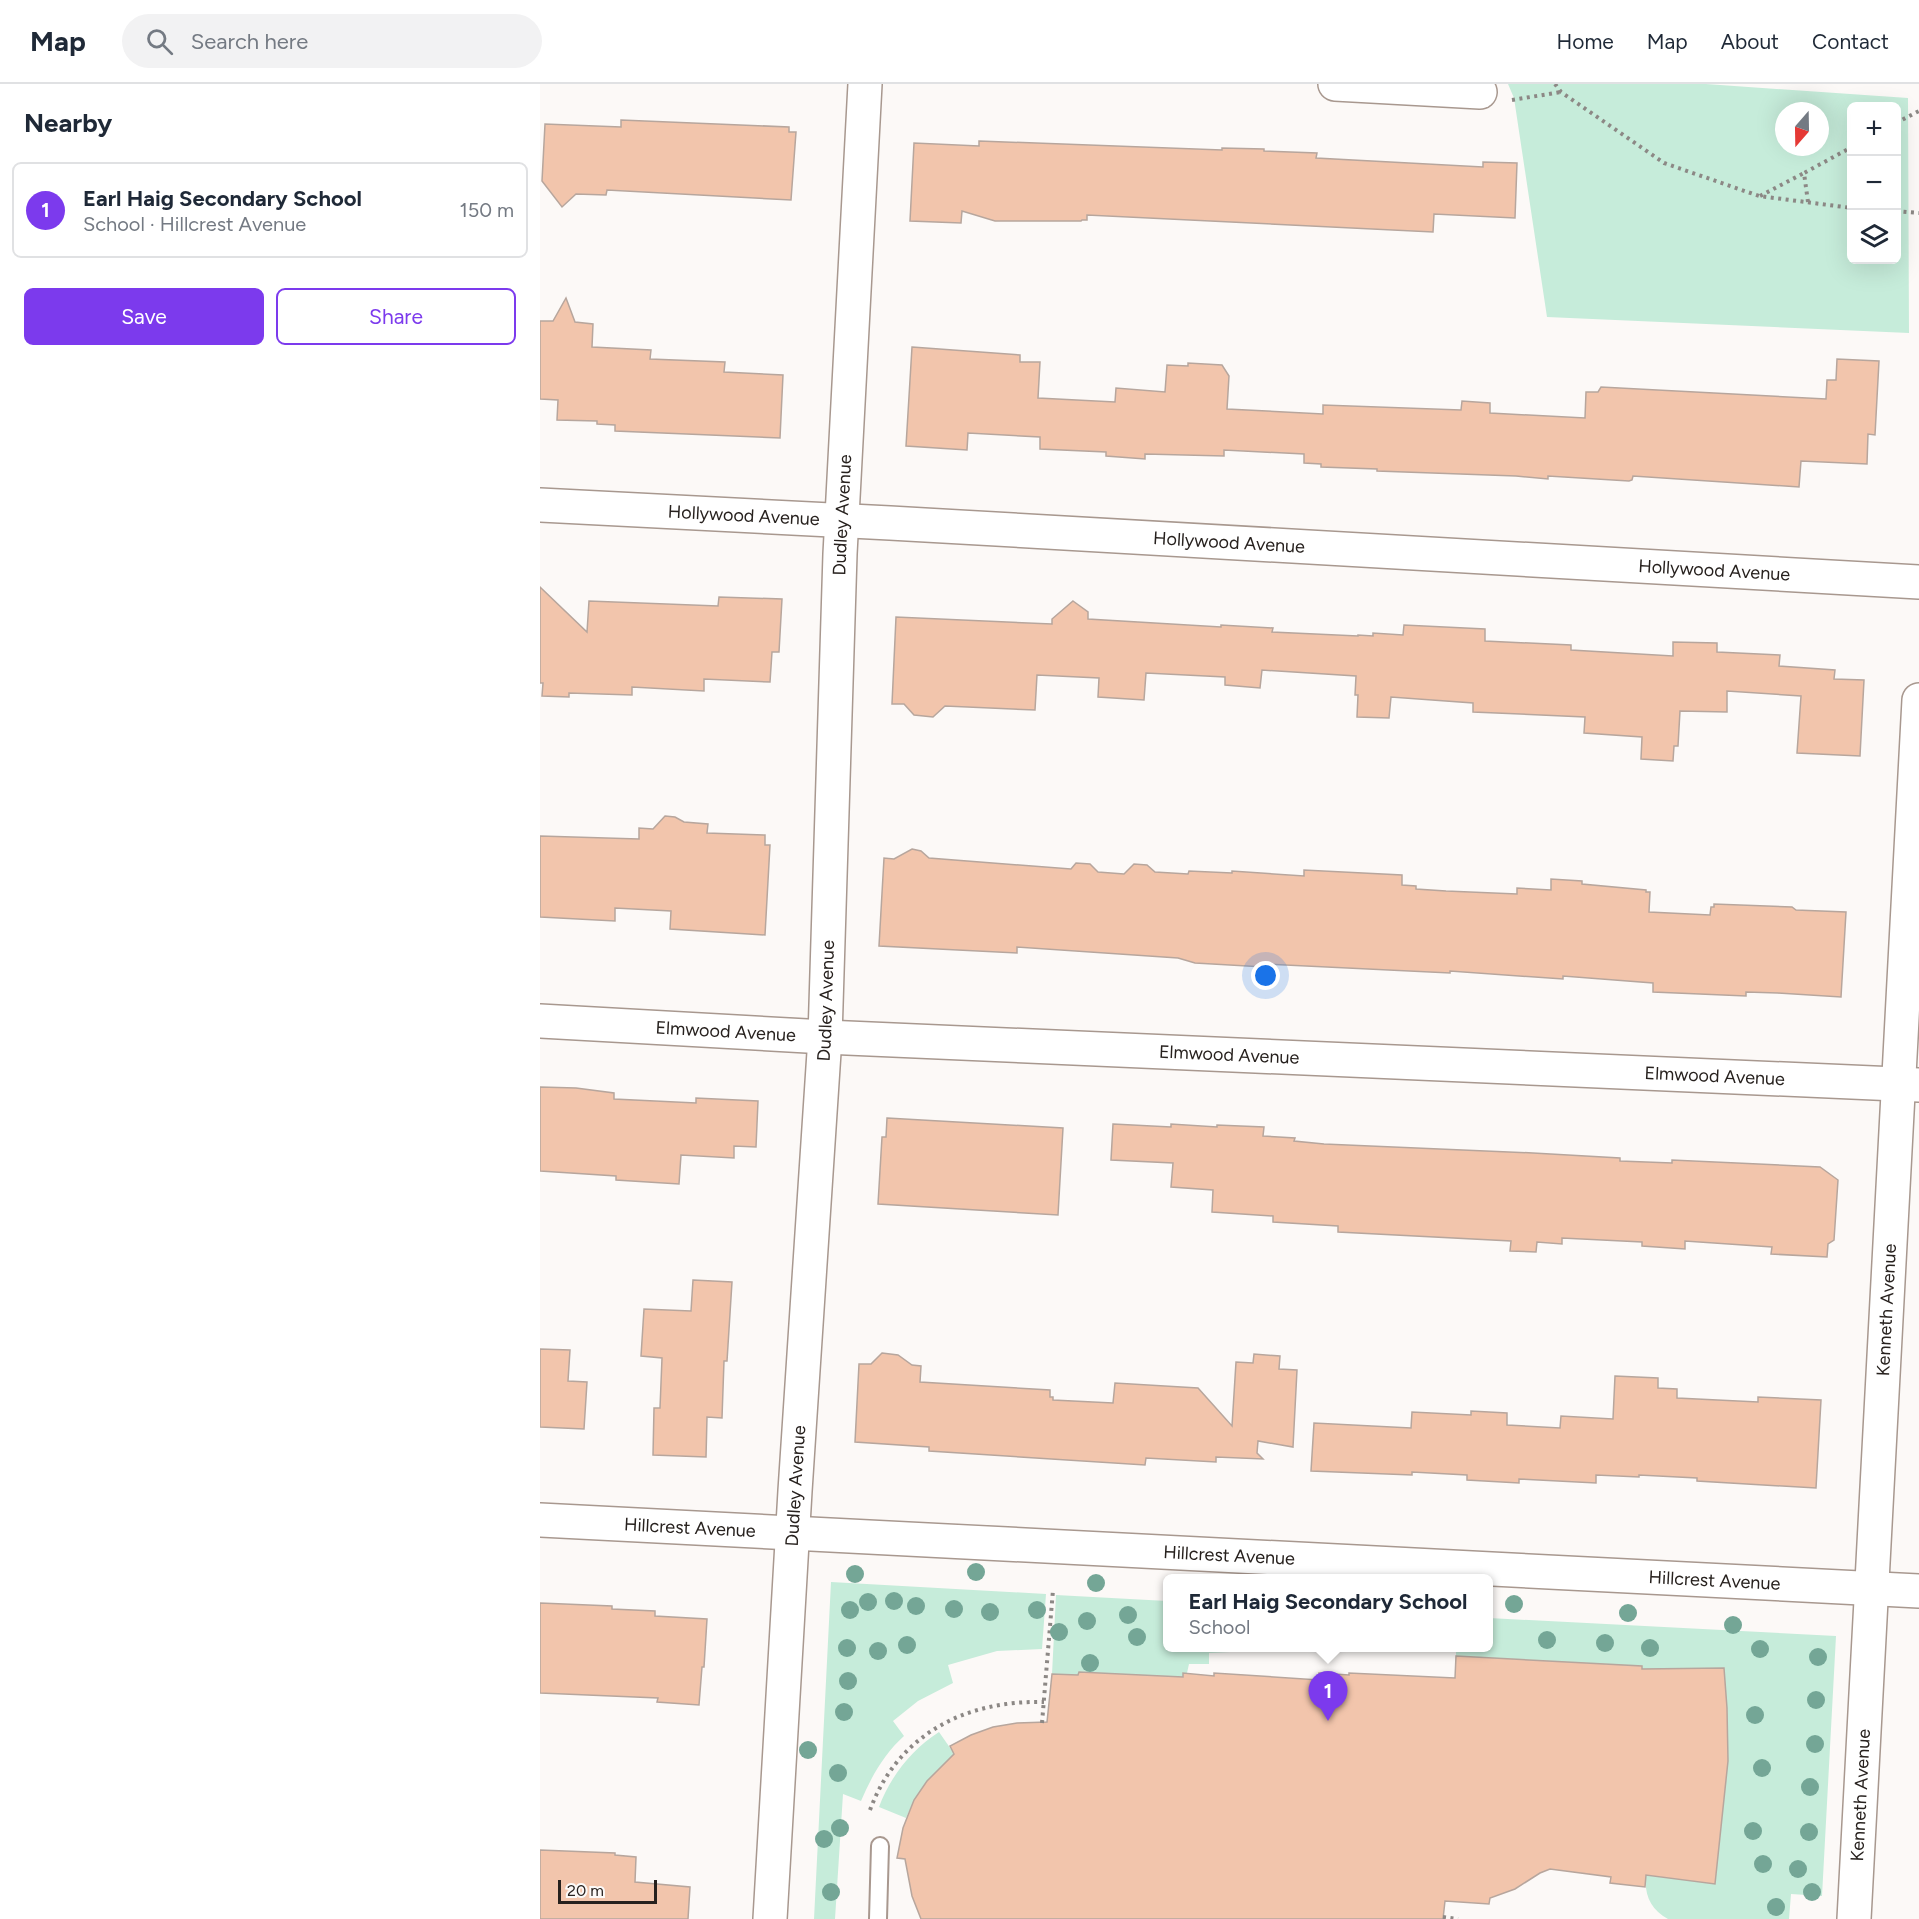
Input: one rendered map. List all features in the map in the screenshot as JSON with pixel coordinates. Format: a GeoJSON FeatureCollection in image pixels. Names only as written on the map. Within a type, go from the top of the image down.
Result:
{"type":"FeatureCollection","features":[{"type":"Feature","properties":{"kind":"street","name":"Dudley Avenue"},"geometry":{"type":"LineString","coordinates":[[770,1919],[825,1037],[842,520],[865,84]]}},
{"type":"Feature","properties":{"kind":"street"},"geometry":{"type":"LineString","coordinates":[[1335,84],[1480,92]]}},
{"type":"Feature","properties":{"kind":"street","name":"Hollywood Avenue"},"geometry":{"type":"LineString","coordinates":[[540,505],[842,520],[1919,582]]}},
{"type":"Feature","properties":{"kind":"street","name":"Kenneth Avenue"},"geometry":{"type":"LineString","coordinates":[[1854,1919],[1872,1589],[1908,1085],[1919,700]]}},
{"type":"Feature","properties":{"kind":"street","name":"Elmwood Avenue"},"geometry":{"type":"LineString","coordinates":[[540,1022],[825,1037],[1908,1085]]}},
{"type":"Feature","properties":{"kind":"street","name":"Hillcrest Avenue"},"geometry":{"type":"LineString","coordinates":[[540,1520],[1919,1592]]}},
{"type":"Feature","properties":{"kind":"lane"},"geometry":{"type":"LineString","coordinates":[[878,1919],[880,1846]]}},
{"type":"Feature","properties":{"kind":"path"},"geometry":{"type":"LineString","coordinates":[[1555,84],[1561,92],[1664,163],[1759,196],[1847,207]]}},
{"type":"Feature","properties":{"kind":"path"},"geometry":{"type":"LineString","coordinates":[[1480,92],[1504,101],[1561,92]]}},
{"type":"Feature","properties":{"kind":"path"},"geometry":{"type":"LineString","coordinates":[[1901,120],[1919,111]]}},
{"type":"Feature","properties":{"kind":"path"},"geometry":{"type":"LineString","coordinates":[[1759,196],[1847,149]]}},
{"type":"Feature","properties":{"kind":"path"},"geometry":{"type":"LineString","coordinates":[[1804,173],[1808,202]]}},
{"type":"Feature","properties":{"kind":"path"},"geometry":{"type":"LineString","coordinates":[[1901,211],[1919,213]]}},
{"type":"Feature","properties":{"kind":"path"},"geometry":{"type":"LineString","coordinates":[[1042,1723],[1053,1590]]}},
{"type":"Feature","properties":{"kind":"path"},"geometry":{"type":"LineString","coordinates":[[870,1810],[886,1777],[906,1751],[946,1722],[974,1710],[997,1705],[1044,1702]]}},
{"type":"Feature","properties":{"kind":"path"},"geometry":{"type":"LineString","coordinates":[[1443,1917],[1458,1919]]}},
{"type":"Feature","properties":{"kind":"green space"},"geometry":{"type":"Polygon","coordinates":[[[1508,84],[1706,84],[1908,98],[1909,333],[1547,317],[1514,98],[1508,84]]]}},
{"type":"Feature","properties":{"kind":"green space"},"geometry":{"type":"Polygon","coordinates":[[[831,1582],[1046,1594],[1042,1649],[997,1651],[948,1665],[953,1683],[918,1701],[893,1721],[904,1736],[879,1766],[861,1801],[843,1794],[835,1919],[814,1919],[831,1582]]]}},
{"type":"Feature","properties":{"kind":"green space"},"geometry":{"type":"Polygon","coordinates":[[[1056,1595],[1163,1601],[1163,1652],[1230,1652],[1209,1653],[1209,1664],[1189,1664],[1187,1673],[1183,1673],[1183,1687],[1052,1674],[1056,1595]]]}},
{"type":"Feature","properties":{"kind":"green space"},"geometry":{"type":"Polygon","coordinates":[[[1493,1618],[1836,1636],[1822,1896],[1791,1894],[1789,1919],[1668,1919],[1657,1911],[1650,1901],[1646,1889],[1646,1875],[1715,1884],[1728,1761],[1727,1708],[1723,1668],[1659,1669],[1642,1672],[1642,1666],[1456,1656],[1456,1652],[1493,1652],[1493,1618]]]}},
{"type":"Feature","properties":{"kind":"green space"},"geometry":{"type":"Polygon","coordinates":[[[939,1732],[955,1755],[926,1783],[906,1818],[879,1807],[889,1785],[911,1755],[939,1732]]]}},
{"type":"Feature","properties":{"kind":"building"},"geometry":{"type":"Polygon","coordinates":[[[621,120],[789,127],[789,132],[796,132],[791,200],[607,190],[606,195],[576,194],[562,207],[542,181],[545,124],[621,127],[621,120]]]}},
{"type":"Feature","properties":{"kind":"building"},"geometry":{"type":"Polygon","coordinates":[[[979,141],[1222,150],[1222,148],[1264,149],[1264,151],[1317,153],[1316,158],[1483,167],[1483,162],[1517,163],[1515,218],[1434,214],[1433,232],[1087,215],[1087,220],[1081,221],[995,221],[962,211],[961,223],[910,221],[914,143],[979,146],[979,141]]]}},
{"type":"Feature","properties":{"kind":"building"},"geometry":{"type":"Polygon","coordinates":[[[566,298],[575,322],[593,324],[592,347],[651,350],[650,359],[725,362],[724,372],[783,375],[780,438],[615,431],[615,425],[597,424],[597,421],[557,420],[558,400],[540,399],[540,321],[553,321],[566,298]]]}},
{"type":"Feature","properties":{"kind":"building"},"geometry":{"type":"Polygon","coordinates":[[[912,347],[1020,355],[1020,362],[1040,362],[1038,398],[1115,402],[1116,388],[1165,392],[1167,365],[1188,366],[1188,363],[1222,365],[1229,376],[1227,409],[1323,414],[1323,405],[1461,410],[1462,401],[1490,403],[1490,413],[1585,418],[1586,392],[1598,392],[1601,387],[1826,399],[1827,380],[1836,380],[1837,359],[1879,361],[1875,435],[1868,434],[1867,464],[1801,461],[1799,487],[1633,476],[1629,481],[1377,471],[1377,469],[1321,467],[1321,464],[1304,463],[1304,454],[1224,450],[1224,456],[1145,454],[1145,459],[1106,456],[1106,452],[1040,449],[1040,437],[968,433],[967,450],[906,446],[912,347]]]}},
{"type":"Feature","properties":{"kind":"building"},"geometry":{"type":"Polygon","coordinates":[[[540,587],[587,632],[589,601],[718,606],[719,597],[782,599],[779,652],[772,652],[770,682],[704,679],[704,691],[632,687],[632,695],[569,693],[569,697],[542,696],[540,587]]]}},
{"type":"Feature","properties":{"kind":"building"},"geometry":{"type":"Polygon","coordinates":[[[1073,601],[1088,612],[1088,619],[1273,628],[1272,632],[1358,636],[1373,636],[1373,633],[1403,635],[1404,625],[1485,629],[1485,641],[1571,645],[1571,650],[1673,656],[1673,642],[1717,643],[1717,652],[1780,655],[1779,666],[1835,670],[1834,679],[1864,680],[1860,756],[1797,753],[1801,696],[1727,691],[1727,712],[1680,711],[1678,746],[1674,746],[1673,761],[1641,759],[1642,737],[1584,733],[1585,717],[1473,712],[1473,703],[1391,697],[1389,718],[1357,717],[1356,676],[1262,670],[1260,688],[1225,685],[1225,677],[1146,673],[1144,700],[1098,697],[1099,678],[1037,675],[1035,710],[945,706],[933,717],[914,715],[904,704],[892,704],[896,617],[1052,624],[1052,619],[1073,601]]]}},
{"type":"Feature","properties":{"kind":"building"},"geometry":{"type":"Polygon","coordinates":[[[665,816],[675,817],[684,822],[708,824],[707,833],[765,835],[765,845],[770,845],[765,935],[670,929],[671,911],[615,908],[615,921],[540,917],[540,836],[639,839],[639,828],[653,829],[665,816]]]}},
{"type":"Feature","properties":{"kind":"building"},"geometry":{"type":"Polygon","coordinates":[[[912,849],[921,851],[929,858],[1071,869],[1076,863],[1090,864],[1098,872],[1124,874],[1134,864],[1147,865],[1155,872],[1188,874],[1189,871],[1232,873],[1232,871],[1304,876],[1304,870],[1402,875],[1402,885],[1416,886],[1416,889],[1446,891],[1517,894],[1517,888],[1551,890],[1551,879],[1582,881],[1582,884],[1646,890],[1650,892],[1649,912],[1710,915],[1714,904],[1846,912],[1841,997],[1746,992],[1746,996],[1653,992],[1653,983],[1563,976],[1563,979],[1450,971],[1450,973],[1264,964],[1264,967],[1195,963],[1178,958],[1017,947],[1017,953],[879,946],[884,858],[894,859],[912,849]]]}},
{"type":"Feature","properties":{"kind":"building"},"geometry":{"type":"Polygon","coordinates":[[[540,1087],[576,1088],[614,1093],[614,1099],[696,1103],[696,1098],[758,1101],[756,1147],[734,1146],[734,1158],[681,1155],[679,1184],[616,1180],[616,1176],[540,1171],[540,1087]]]}},
{"type":"Feature","properties":{"kind":"building"},"geometry":{"type":"Polygon","coordinates":[[[887,1118],[1063,1128],[1058,1215],[878,1204],[882,1137],[886,1137],[887,1118]]]}},
{"type":"Feature","properties":{"kind":"building"},"geometry":{"type":"Polygon","coordinates":[[[1113,1124],[1171,1127],[1171,1124],[1264,1127],[1263,1136],[1295,1138],[1294,1141],[1324,1144],[1533,1153],[1620,1158],[1620,1161],[1672,1163],[1672,1160],[1820,1167],[1838,1180],[1834,1240],[1828,1244],[1827,1257],[1771,1254],[1772,1247],[1685,1241],[1685,1249],[1642,1246],[1642,1242],[1562,1238],[1562,1244],[1537,1242],[1536,1252],[1510,1251],[1511,1241],[1338,1232],[1338,1226],[1273,1222],[1273,1216],[1212,1212],[1213,1190],[1171,1187],[1173,1163],[1111,1160],[1113,1124]]]}},
{"type":"Feature","properties":{"kind":"building"},"geometry":{"type":"Polygon","coordinates":[[[693,1280],[732,1282],[727,1361],[724,1361],[722,1418],[707,1417],[706,1457],[653,1455],[654,1408],[660,1408],[662,1358],[641,1356],[644,1309],[691,1311],[693,1280]]]}},
{"type":"Feature","properties":{"kind":"building"},"geometry":{"type":"Polygon","coordinates":[[[540,1349],[570,1350],[568,1381],[587,1382],[584,1429],[540,1427],[540,1349]]]}},
{"type":"Feature","properties":{"kind":"building"},"geometry":{"type":"Polygon","coordinates":[[[882,1353],[898,1355],[912,1365],[921,1366],[920,1382],[1050,1390],[1050,1397],[1053,1397],[1053,1400],[1113,1403],[1115,1383],[1198,1388],[1232,1426],[1236,1362],[1253,1363],[1254,1354],[1280,1356],[1279,1369],[1297,1370],[1293,1447],[1258,1441],[1257,1453],[1263,1459],[1216,1457],[1216,1462],[1146,1458],[1145,1465],[929,1451],[929,1447],[855,1442],[859,1364],[871,1364],[882,1353]]]}},
{"type":"Feature","properties":{"kind":"building"},"geometry":{"type":"Polygon","coordinates":[[[1615,1376],[1658,1378],[1658,1388],[1677,1389],[1677,1398],[1758,1402],[1758,1397],[1821,1400],[1816,1488],[1639,1475],[1639,1477],[1596,1475],[1596,1483],[1519,1479],[1519,1483],[1467,1480],[1467,1475],[1311,1471],[1314,1423],[1411,1428],[1412,1412],[1471,1415],[1471,1411],[1507,1413],[1507,1425],[1560,1428],[1561,1416],[1613,1419],[1615,1376]]]}},
{"type":"Feature","properties":{"kind":"building"},"geometry":{"type":"Polygon","coordinates":[[[540,1603],[612,1606],[612,1609],[655,1611],[655,1616],[707,1619],[699,1705],[657,1702],[658,1698],[540,1693],[540,1603]]]}},
{"type":"Feature","properties":{"kind":"building"},"geometry":{"type":"Polygon","coordinates":[[[1456,1656],[1642,1666],[1642,1669],[1724,1668],[1728,1761],[1715,1884],[1646,1875],[1645,1887],[1610,1883],[1611,1877],[1550,1869],[1515,1889],[1490,1898],[1489,1904],[1445,1901],[1443,1919],[921,1919],[912,1896],[905,1859],[897,1858],[903,1828],[914,1800],[927,1781],[954,1754],[950,1746],[993,1727],[1047,1722],[1052,1674],[1078,1675],[1079,1672],[1183,1677],[1183,1673],[1214,1676],[1214,1673],[1319,1680],[1319,1673],[1349,1675],[1349,1673],[1455,1678],[1456,1656]]]}},
{"type":"Feature","properties":{"kind":"building"},"geometry":{"type":"Polygon","coordinates":[[[540,1850],[615,1853],[615,1855],[636,1857],[635,1882],[690,1887],[688,1919],[540,1919],[540,1850]]]}},
{"type":"Feature","properties":{"kind":"place","name":"Earl Haig Secondary School"},"geometry":{"type":"Point","coordinates":[1328,1721]}}]}
